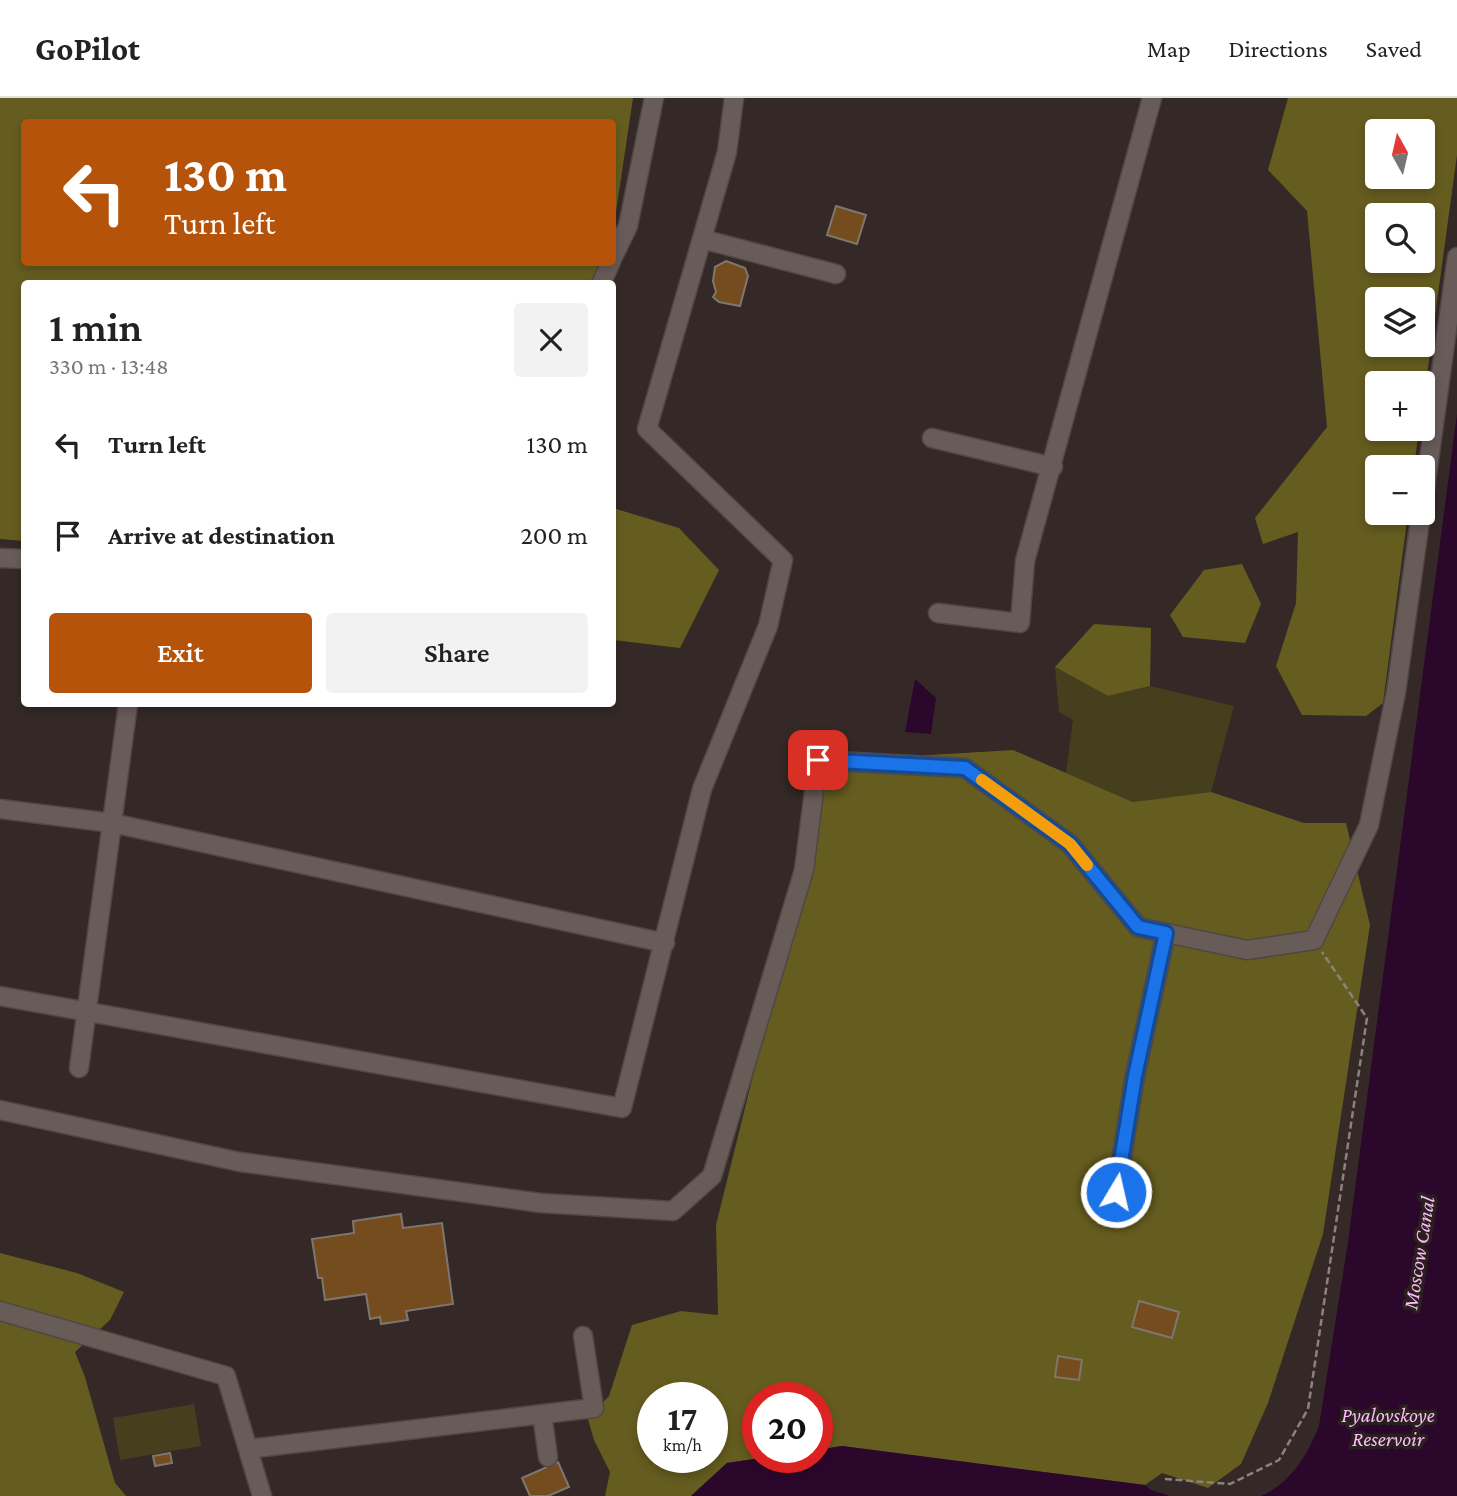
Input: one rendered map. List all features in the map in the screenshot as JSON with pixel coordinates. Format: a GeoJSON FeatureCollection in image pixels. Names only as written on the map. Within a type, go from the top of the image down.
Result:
{"type":"FeatureCollection","features":[{"type":"Feature","properties":{"kind":"street"},"geometry":{"type":"LineString","coordinates":[[616,252],[628,226],[654,98]]}},
{"type":"Feature","properties":{"kind":"street"},"geometry":{"type":"LineString","coordinates":[[0,996],[622,1108],[702,789],[768,626],[783,560],[647,429],[727,152],[734,98]]}},
{"type":"Feature","properties":{"kind":"street"},"geometry":{"type":"LineString","coordinates":[[938,613],[1020,623],[1026,561],[1152,98]]}},
{"type":"Feature","properties":{"kind":"street"},"geometry":{"type":"LineString","coordinates":[[702,239],[836,274]]}},
{"type":"Feature","properties":{"kind":"street"},"geometry":{"type":"LineString","coordinates":[[1430,455],[1457,257]]}},
{"type":"Feature","properties":{"kind":"street"},"geometry":{"type":"LineString","coordinates":[[932,438],[1053,467]]}},
{"type":"Feature","properties":{"kind":"street"},"geometry":{"type":"LineString","coordinates":[[0,1110],[240,1162],[541,1203],[673,1211],[712,1176],[804,870],[818,760],[965,768],[1070,844],[1138,927],[1248,950],[1314,940],[1369,825],[1396,692],[1419,525]]}},
{"type":"Feature","properties":{"kind":"street"},"geometry":{"type":"LineString","coordinates":[[0,558],[21,559]]}},
{"type":"Feature","properties":{"kind":"street"},"geometry":{"type":"LineString","coordinates":[[79,1068],[128,707]]}},
{"type":"Feature","properties":{"kind":"street"},"geometry":{"type":"LineString","coordinates":[[0,809],[112,823],[665,943]]}},
{"type":"Feature","properties":{"kind":"street"},"geometry":{"type":"LineString","coordinates":[[1116,1192],[1135,1076],[1166,933]]}},
{"type":"Feature","properties":{"kind":"street"},"geometry":{"type":"LineString","coordinates":[[0,1311],[226,1376],[262,1496]]}},
{"type":"Feature","properties":{"kind":"street"},"geometry":{"type":"LineString","coordinates":[[248,1448],[594,1408],[583,1336]]}},
{"type":"Feature","properties":{"kind":"street"},"geometry":{"type":"LineString","coordinates":[[542,1414],[548,1457]]}},
{"type":"Feature","properties":{"kind":"path"},"geometry":{"type":"LineString","coordinates":[[1165,1479],[1230,1484],[1279,1460],[1308,1409],[1367,1018],[1314,940]]}},
{"type":"Feature","properties":{"kind":"shaded area"},"geometry":{"type":"Polygon","coordinates":[[[0,98],[633,98],[616,212],[616,119],[21,119],[21,266],[603,266],[591,280],[21,280],[21,541],[0,539],[0,98]]]}},
{"type":"Feature","properties":{"kind":"shaded area"},"geometry":{"type":"Polygon","coordinates":[[[1288,98],[1457,98],[1457,155],[1435,316],[1435,287],[1365,287],[1365,357],[1429,357],[1428,371],[1365,371],[1365,441],[1417,441],[1416,455],[1365,455],[1365,525],[1406,525],[1383,703],[1366,716],[1302,715],[1276,666],[1296,603],[1298,532],[1263,544],[1255,518],[1327,427],[1307,211],[1268,170],[1288,98]]]}},
{"type":"Feature","properties":{"kind":"shaded area"},"geometry":{"type":"Polygon","coordinates":[[[616,509],[679,528],[719,570],[680,648],[616,640],[616,509]]]}},
{"type":"Feature","properties":{"kind":"shaded area"},"geometry":{"type":"Polygon","coordinates":[[[1242,564],[1261,604],[1245,643],[1183,637],[1170,615],[1204,570],[1242,564]]]}},
{"type":"Feature","properties":{"kind":"shaded area"},"geometry":{"type":"Polygon","coordinates":[[[1094,624],[1151,628],[1150,686],[1108,696],[1055,667],[1094,624]]]}},
{"type":"Feature","properties":{"kind":"shaded area"},"geometry":{"type":"Polygon","coordinates":[[[1055,667],[1108,696],[1150,686],[1234,706],[1211,792],[1133,802],[1066,773],[1073,720],[1059,712],[1055,667]]]}},
{"type":"Feature","properties":{"kind":"shaded area"},"geometry":{"type":"Polygon","coordinates":[[[1013,750],[1133,802],[1211,792],[1304,823],[1346,823],[1370,925],[1323,1234],[1268,1403],[1241,1464],[1208,1488],[1162,1473],[1145,1485],[842,1446],[833,1447],[833,1382],[742,1382],[742,1461],[728,1463],[728,1382],[637,1382],[637,1473],[716,1473],[691,1496],[605,1496],[610,1472],[594,1440],[588,1419],[609,1396],[632,1325],[681,1311],[718,1315],[716,1225],[831,761],[1013,750]]]}},
{"type":"Feature","properties":{"kind":"shaded area"},"geometry":{"type":"Polygon","coordinates":[[[0,1253],[77,1273],[124,1292],[110,1320],[75,1352],[85,1377],[115,1483],[126,1496],[0,1496],[0,1253]]]}},
{"type":"Feature","properties":{"kind":"shaded area"},"geometry":{"type":"Polygon","coordinates":[[[194,1404],[201,1446],[120,1460],[113,1418],[194,1404]]]}},
{"type":"Feature","properties":{"kind":"water"},"geometry":{"type":"Polygon","coordinates":[[[1457,414],[1457,1496],[1261,1496],[1290,1476],[1310,1447],[1319,1426],[1348,1242],[1457,414]]]}},
{"type":"Feature","properties":{"kind":"water"},"geometry":{"type":"Polygon","coordinates":[[[915,679],[936,698],[931,734],[905,732],[915,679]]]}},
{"type":"Feature","properties":{"kind":"water"},"geometry":{"type":"Polygon","coordinates":[[[842,1446],[1145,1485],[1151,1490],[1170,1496],[691,1496],[716,1473],[728,1473],[728,1463],[742,1461],[742,1473],[833,1473],[833,1447],[842,1446]]]}},
{"type":"Feature","properties":{"kind":"building"},"geometry":{"type":"Polygon","coordinates":[[[836,206],[866,215],[857,244],[827,235],[836,206]]]}},
{"type":"Feature","properties":{"kind":"building"},"geometry":{"type":"Polygon","coordinates":[[[726,261],[745,268],[748,276],[740,306],[719,302],[713,297],[716,292],[713,281],[715,267],[726,261]]]}},
{"type":"Feature","properties":{"kind":"building"},"geometry":{"type":"Polygon","coordinates":[[[401,1214],[403,1228],[442,1223],[453,1304],[406,1311],[408,1320],[381,1324],[380,1317],[370,1319],[366,1294],[325,1300],[322,1278],[318,1278],[312,1239],[354,1233],[353,1221],[401,1214]]]}},
{"type":"Feature","properties":{"kind":"building"},"geometry":{"type":"Polygon","coordinates":[[[1139,1301],[1179,1312],[1172,1338],[1132,1327],[1139,1301]]]}},
{"type":"Feature","properties":{"kind":"building"},"geometry":{"type":"Polygon","coordinates":[[[1058,1356],[1082,1360],[1079,1380],[1055,1377],[1058,1356]]]}},
{"type":"Feature","properties":{"kind":"building"},"geometry":{"type":"Polygon","coordinates":[[[170,1453],[172,1463],[155,1466],[153,1456],[170,1453]]]}},
{"type":"Feature","properties":{"kind":"building"},"geometry":{"type":"Polygon","coordinates":[[[558,1462],[569,1487],[548,1496],[530,1496],[522,1478],[558,1462]]]}},
{"type":"Feature","properties":{"kind":"slow traffic"},"geometry":{"type":"LineString","coordinates":[[982,780],[1070,844],[1087,865]]}},
{"type":"Feature","properties":{"kind":"route"},"geometry":{"type":"LineString","coordinates":[[818,760],[965,768],[1070,844],[1138,927],[1166,933],[1135,1076],[1116,1192]]}},
{"type":"Feature","properties":{"kind":"water label","name":"Moscow Canal"},"geometry":{"type":"Point","coordinates":[1419,1253]}},
{"type":"Feature","properties":{"kind":"water label","name":"Pyalovskoye Reservoir"},"geometry":{"type":"Point","coordinates":[1388,1427]}}]}
